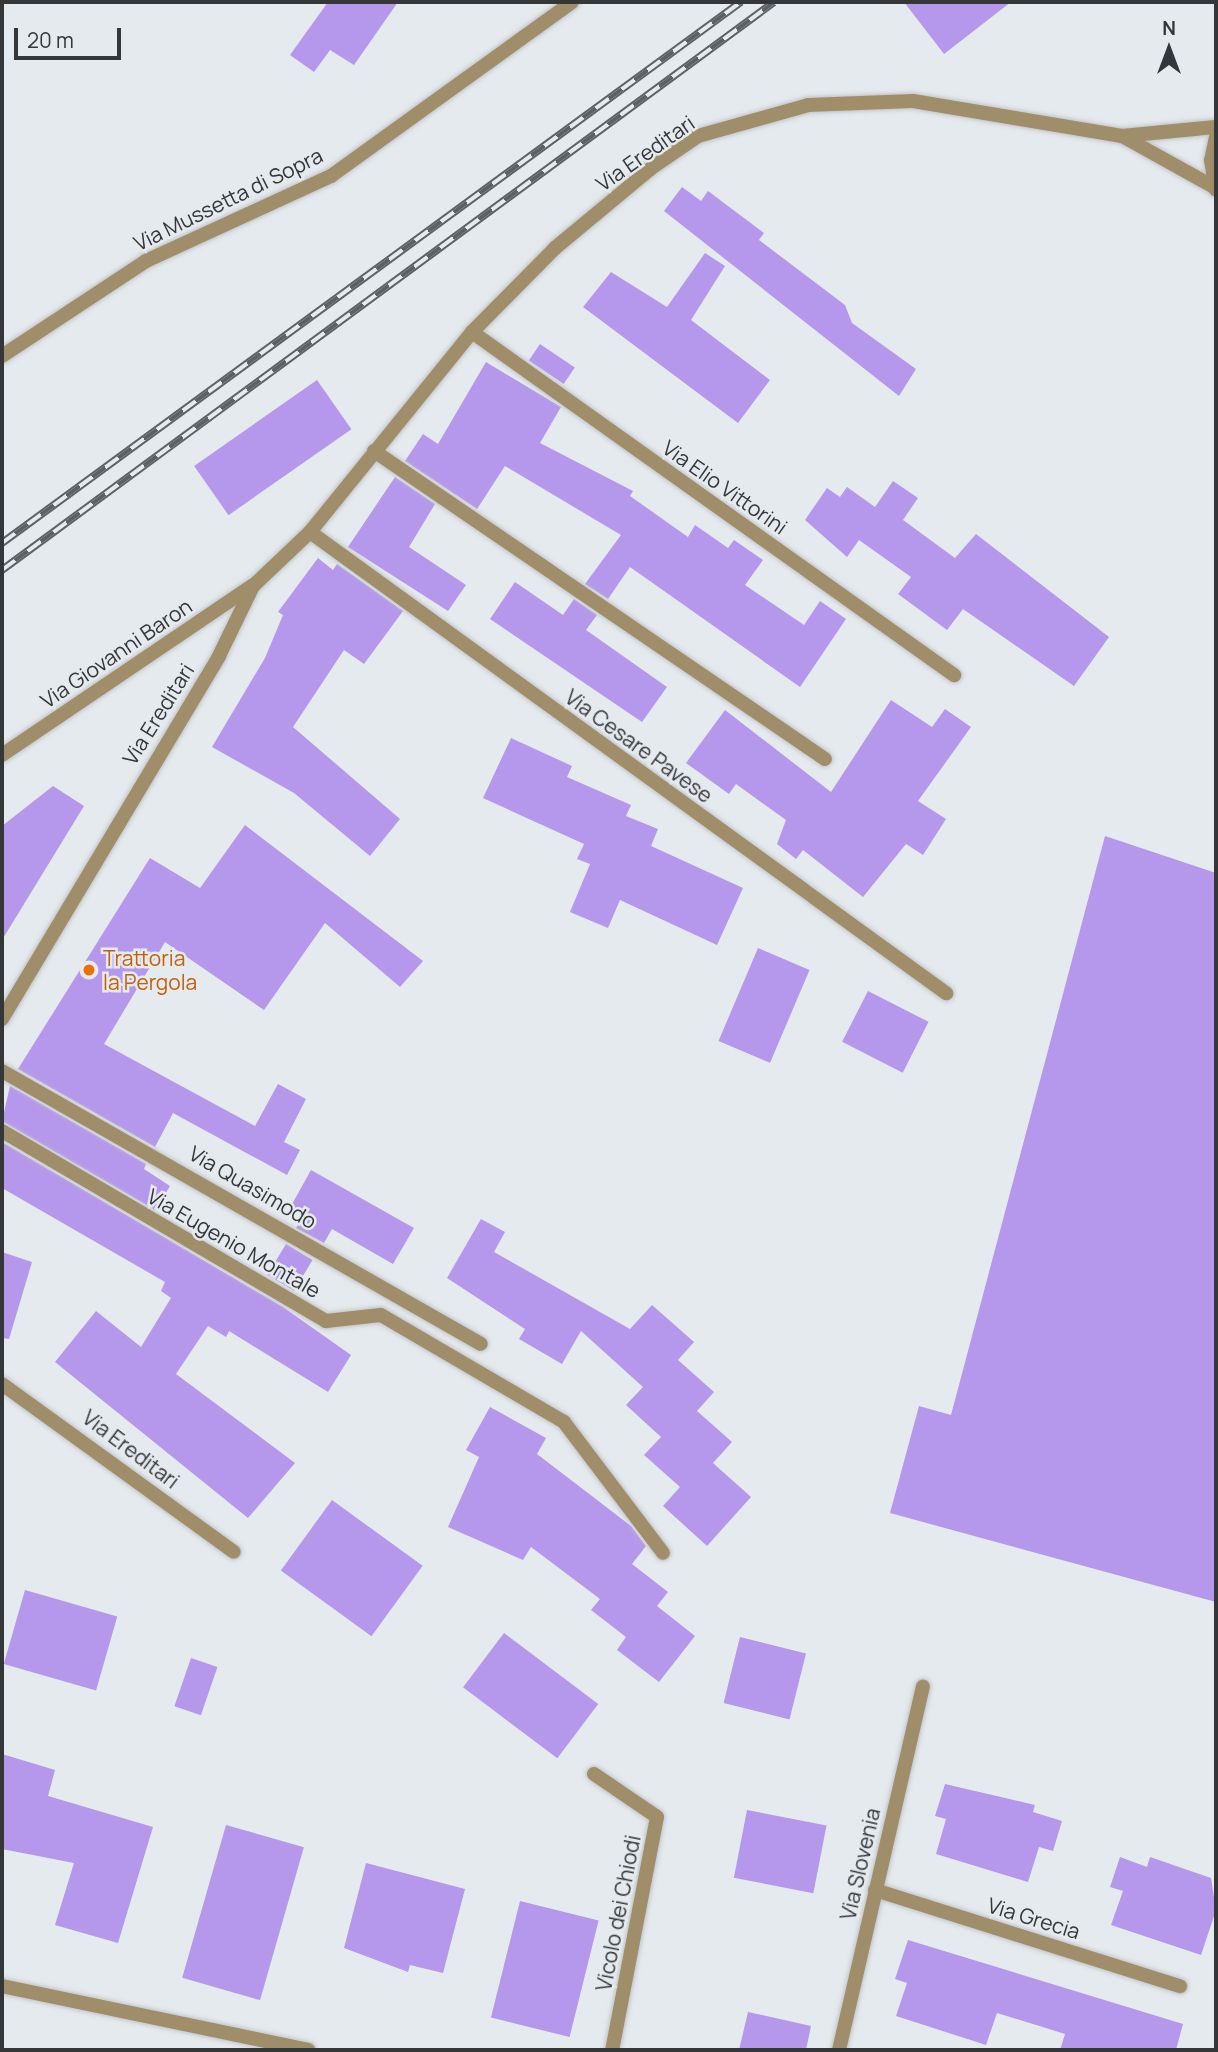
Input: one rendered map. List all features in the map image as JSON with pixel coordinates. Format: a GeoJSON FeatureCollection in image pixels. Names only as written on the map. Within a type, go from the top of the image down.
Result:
{"type":"FeatureCollection","features":[{"type":"Feature","properties":{"kind":"street","name":"Via Mussetta di Sopra"},"geometry":{"type":"LineString","coordinates":[[2,356],[145,261],[331,176],[572,2]]}},
{"type":"Feature","properties":{"kind":"street","name":"Via Ereditari"},"geometry":{"type":"LineString","coordinates":[[2,1019],[219,656],[253,586],[310,532],[472,332],[555,248],[650,169],[698,136],[747,118],[808,106],[913,101],[1122,135],[1216,127]]}},
{"type":"Feature","properties":{"kind":"street","name":"Via Ereditari"},"geometry":{"type":"LineString","coordinates":[[1122,135],[1216,189]]}},
{"type":"Feature","properties":{"kind":"street","name":"Via Ereditari"},"geometry":{"type":"LineString","coordinates":[[1216,136],[1211,160],[1216,189]]}},
{"type":"Feature","properties":{"kind":"street","name":"Via Elio Vittorini"},"geometry":{"type":"LineString","coordinates":[[472,332],[954,675]]}},
{"type":"Feature","properties":{"kind":"street"},"geometry":{"type":"LineString","coordinates":[[374,451],[825,759]]}},
{"type":"Feature","properties":{"kind":"street","name":"Via Cesare Pavese"},"geometry":{"type":"LineString","coordinates":[[310,532],[946,993]]}},
{"type":"Feature","properties":{"kind":"street","name":"Via Giovanni Baron"},"geometry":{"type":"LineString","coordinates":[[2,755],[253,586]]}},
{"type":"Feature","properties":{"kind":"street","name":"Via Quasimodo"},"geometry":{"type":"LineString","coordinates":[[2,1071],[481,1344]]}},
{"type":"Feature","properties":{"kind":"street","name":"Via Eugenio Montale"},"geometry":{"type":"LineString","coordinates":[[2,1131],[326,1321],[381,1315],[564,1422],[663,1553]]}},
{"type":"Feature","properties":{"kind":"street","name":"Via Ereditari"},"geometry":{"type":"LineString","coordinates":[[2,1384],[234,1552]]}},
{"type":"Feature","properties":{"kind":"street","name":"Via Slovenia"},"geometry":{"type":"LineString","coordinates":[[839,2050],[923,1687]]}},
{"type":"Feature","properties":{"kind":"street","name":"Vicolo dei Chiodi"},"geometry":{"type":"LineString","coordinates":[[594,1774],[657,1817],[612,2050]]}},
{"type":"Feature","properties":{"kind":"street","name":"Via Grecia"},"geometry":{"type":"LineString","coordinates":[[875,1890],[1180,1986]]}},
{"type":"Feature","properties":{"kind":"street"},"geometry":{"type":"LineString","coordinates":[[2,1986],[308,2050]]}},
{"type":"Feature","properties":{"kind":"building"},"geometry":{"type":"Polygon","coordinates":[[[328,2],[398,2],[354,65],[330,50],[314,72],[290,55],[328,2]]]}},
{"type":"Feature","properties":{"kind":"building"},"geometry":{"type":"Polygon","coordinates":[[[904,2],[1011,2],[944,54],[904,2]]]}},
{"type":"Feature","properties":{"kind":"building"},"geometry":{"type":"Polygon","coordinates":[[[682,187],[701,201],[708,191],[764,233],[759,240],[845,305],[852,323],[916,369],[899,396],[664,211],[682,187]]]}},
{"type":"Feature","properties":{"kind":"building"},"geometry":{"type":"Polygon","coordinates":[[[705,253],[725,266],[691,320],[770,380],[738,423],[583,307],[611,272],[667,307],[705,253]]]}},
{"type":"Feature","properties":{"kind":"building"},"geometry":{"type":"Polygon","coordinates":[[[540,344],[575,367],[564,384],[529,361],[540,344]]]}},
{"type":"Feature","properties":{"kind":"building"},"geometry":{"type":"Polygon","coordinates":[[[486,362],[561,407],[540,443],[633,491],[630,496],[688,537],[695,525],[728,548],[734,540],[763,560],[745,585],[804,625],[820,601],[846,619],[800,687],[630,567],[608,599],[585,584],[621,535],[505,466],[477,509],[405,461],[423,434],[438,444],[486,362]]]}},
{"type":"Feature","properties":{"kind":"building"},"geometry":{"type":"Polygon","coordinates":[[[317,380],[351,429],[229,515],[194,466],[317,380]]]}},
{"type":"Feature","properties":{"kind":"building"},"geometry":{"type":"Polygon","coordinates":[[[395,477],[435,504],[409,547],[466,585],[448,611],[348,547],[395,477]]]}},
{"type":"Feature","properties":{"kind":"building"},"geometry":{"type":"Polygon","coordinates":[[[893,481],[918,498],[903,520],[955,558],[976,534],[1109,637],[1074,686],[963,609],[947,630],[898,594],[911,577],[859,540],[847,557],[805,520],[827,488],[840,497],[847,487],[875,507],[893,481]]]}},
{"type":"Feature","properties":{"kind":"building"},"geometry":{"type":"Polygon","coordinates":[[[318,558],[333,570],[337,564],[403,611],[364,664],[344,650],[293,727],[400,819],[370,856],[294,793],[212,747],[265,658],[283,615],[278,612],[318,558]]]}},
{"type":"Feature","properties":{"kind":"building"},"geometry":{"type":"Polygon","coordinates":[[[515,582],[563,615],[574,599],[597,615],[586,630],[667,687],[642,722],[490,619],[515,582]]]}},
{"type":"Feature","properties":{"kind":"building"},"geometry":{"type":"Polygon","coordinates":[[[891,700],[932,727],[945,709],[971,727],[918,801],[946,819],[923,855],[906,844],[863,897],[803,850],[796,859],[777,844],[786,820],[736,784],[729,794],[686,763],[725,710],[831,792],[891,700]]]}},
{"type":"Feature","properties":{"kind":"building"},"geometry":{"type":"Polygon","coordinates":[[[511,738],[572,766],[567,777],[631,805],[626,816],[658,829],[651,846],[743,888],[717,945],[620,900],[608,928],[570,912],[590,864],[577,859],[584,844],[483,798],[511,738]]]}},
{"type":"Feature","properties":{"kind":"building"},"geometry":{"type":"Polygon","coordinates":[[[53,786],[84,806],[2,940],[2,826],[53,786]]]}},
{"type":"Feature","properties":{"kind":"building"},"geometry":{"type":"Polygon","coordinates":[[[245,825],[423,961],[400,987],[325,923],[264,1010],[165,942],[104,1044],[255,1126],[278,1084],[306,1099],[284,1142],[300,1150],[287,1175],[173,1113],[155,1147],[18,1069],[150,858],[200,888],[245,825]]]}},
{"type":"Feature","properties":{"kind":"building"},"geometry":{"type":"Polygon","coordinates":[[[1105,836],[1216,873],[1216,1602],[890,1513],[919,1406],[951,1415],[1105,836]]]}},
{"type":"Feature","properties":{"kind":"building"},"geometry":{"type":"Polygon","coordinates":[[[758,948],[810,970],[770,1063],[719,1041],[758,948]]]}},
{"type":"Feature","properties":{"kind":"building"},"geometry":{"type":"Polygon","coordinates":[[[868,991],[929,1022],[903,1073],[842,1042],[868,991]]]}},
{"type":"Feature","properties":{"kind":"building"},"geometry":{"type":"Polygon","coordinates":[[[10,1086],[146,1164],[144,1169],[170,1186],[155,1210],[2,1121],[10,1086]]]}},
{"type":"Feature","properties":{"kind":"building"},"geometry":{"type":"Polygon","coordinates":[[[2,1142],[283,1307],[351,1355],[328,1392],[229,1331],[226,1337],[208,1326],[176,1374],[295,1463],[248,1518],[55,1362],[96,1311],[141,1347],[171,1298],[161,1291],[165,1282],[2,1188],[2,1142]]]}},
{"type":"Feature","properties":{"kind":"building"},"geometry":{"type":"Polygon","coordinates":[[[311,1170],[414,1228],[393,1264],[332,1229],[324,1243],[296,1228],[305,1214],[291,1206],[311,1170]]]}},
{"type":"Feature","properties":{"kind":"building"},"geometry":{"type":"Polygon","coordinates":[[[481,1219],[505,1232],[494,1252],[630,1329],[652,1305],[694,1342],[678,1360],[714,1392],[697,1411],[732,1442],[713,1463],[751,1497],[707,1546],[663,1506],[680,1487],[644,1455],[661,1437],[626,1405],[643,1387],[581,1331],[562,1364],[519,1339],[525,1329],[447,1278],[481,1219]]]}},
{"type":"Feature","properties":{"kind":"building"},"geometry":{"type":"Polygon","coordinates":[[[286,1244],[313,1260],[294,1291],[267,1275],[286,1244]]]}},
{"type":"Feature","properties":{"kind":"building"},"geometry":{"type":"Polygon","coordinates":[[[2,1252],[32,1262],[9,1339],[2,1338],[2,1252]]]}},
{"type":"Feature","properties":{"kind":"building"},"geometry":{"type":"Polygon","coordinates":[[[490,1407],[546,1438],[537,1454],[631,1526],[646,1546],[632,1564],[668,1592],[657,1606],[695,1636],[659,1682],[617,1650],[626,1637],[591,1610],[600,1599],[531,1547],[523,1560],[448,1527],[479,1457],[466,1450],[490,1407]]]}},
{"type":"Feature","properties":{"kind":"building"},"geometry":{"type":"Polygon","coordinates":[[[332,1500],[423,1566],[371,1636],[281,1570],[332,1500]]]}},
{"type":"Feature","properties":{"kind":"building"},"geometry":{"type":"Polygon","coordinates":[[[25,1590],[117,1616],[96,1690],[4,1664],[25,1590]]]}},
{"type":"Feature","properties":{"kind":"building"},"geometry":{"type":"Polygon","coordinates":[[[504,1633],[598,1704],[557,1758],[463,1687],[504,1633]]]}},
{"type":"Feature","properties":{"kind":"building"},"geometry":{"type":"Polygon","coordinates":[[[740,1637],[806,1653],[790,1719],[724,1703],[740,1637]]]}},
{"type":"Feature","properties":{"kind":"building"},"geometry":{"type":"Polygon","coordinates":[[[191,1658],[217,1667],[201,1715],[174,1706],[191,1658]]]}},
{"type":"Feature","properties":{"kind":"building"},"geometry":{"type":"Polygon","coordinates":[[[2,1754],[55,1770],[48,1796],[153,1827],[118,1943],[55,1925],[74,1863],[2,1849],[2,1754]]]}},
{"type":"Feature","properties":{"kind":"building"},"geometry":{"type":"Polygon","coordinates":[[[945,1784],[1035,1805],[1033,1812],[1062,1821],[1053,1851],[1039,1847],[1028,1882],[936,1854],[946,1819],[935,1816],[945,1784]]]}},
{"type":"Feature","properties":{"kind":"building"},"geometry":{"type":"Polygon","coordinates":[[[747,1810],[827,1825],[813,1893],[734,1878],[747,1810]]]}},
{"type":"Feature","properties":{"kind":"building"},"geometry":{"type":"Polygon","coordinates":[[[226,1825],[304,1847],[260,2000],[182,1978],[226,1825]]]}},
{"type":"Feature","properties":{"kind":"building"},"geometry":{"type":"Polygon","coordinates":[[[1120,1857],[1147,1867],[1150,1857],[1211,1878],[1216,1910],[1201,1955],[1111,1925],[1123,1891],[1110,1887],[1120,1857]]]}},
{"type":"Feature","properties":{"kind":"building"},"geometry":{"type":"Polygon","coordinates":[[[366,1863],[465,1889],[443,1973],[410,1965],[408,1972],[344,1948],[366,1863]]]}},
{"type":"Feature","properties":{"kind":"building"},"geometry":{"type":"Polygon","coordinates":[[[520,1901],[599,1921],[570,2037],[491,2017],[520,1901]]]}},
{"type":"Feature","properties":{"kind":"building"},"geometry":{"type":"Polygon","coordinates":[[[908,1940],[1183,2024],[1176,2050],[1060,2050],[1065,2034],[997,2013],[986,2045],[896,2016],[907,1983],[895,1979],[908,1940]]]}},
{"type":"Feature","properties":{"kind":"building"},"geometry":{"type":"Polygon","coordinates":[[[748,2012],[811,2026],[806,2050],[739,2050],[748,2012]]]}},
{"type":"Feature","properties":{"kind":"railway"},"geometry":{"type":"LineString","coordinates":[[2,543],[741,2]]}},
{"type":"Feature","properties":{"kind":"railway"},"geometry":{"type":"LineString","coordinates":[[2,570],[774,2]]}},
{"type":"Feature","properties":{"kind":"place","name":"Trattoria la Pergola"},"geometry":{"type":"Point","coordinates":[89,970]}}]}
